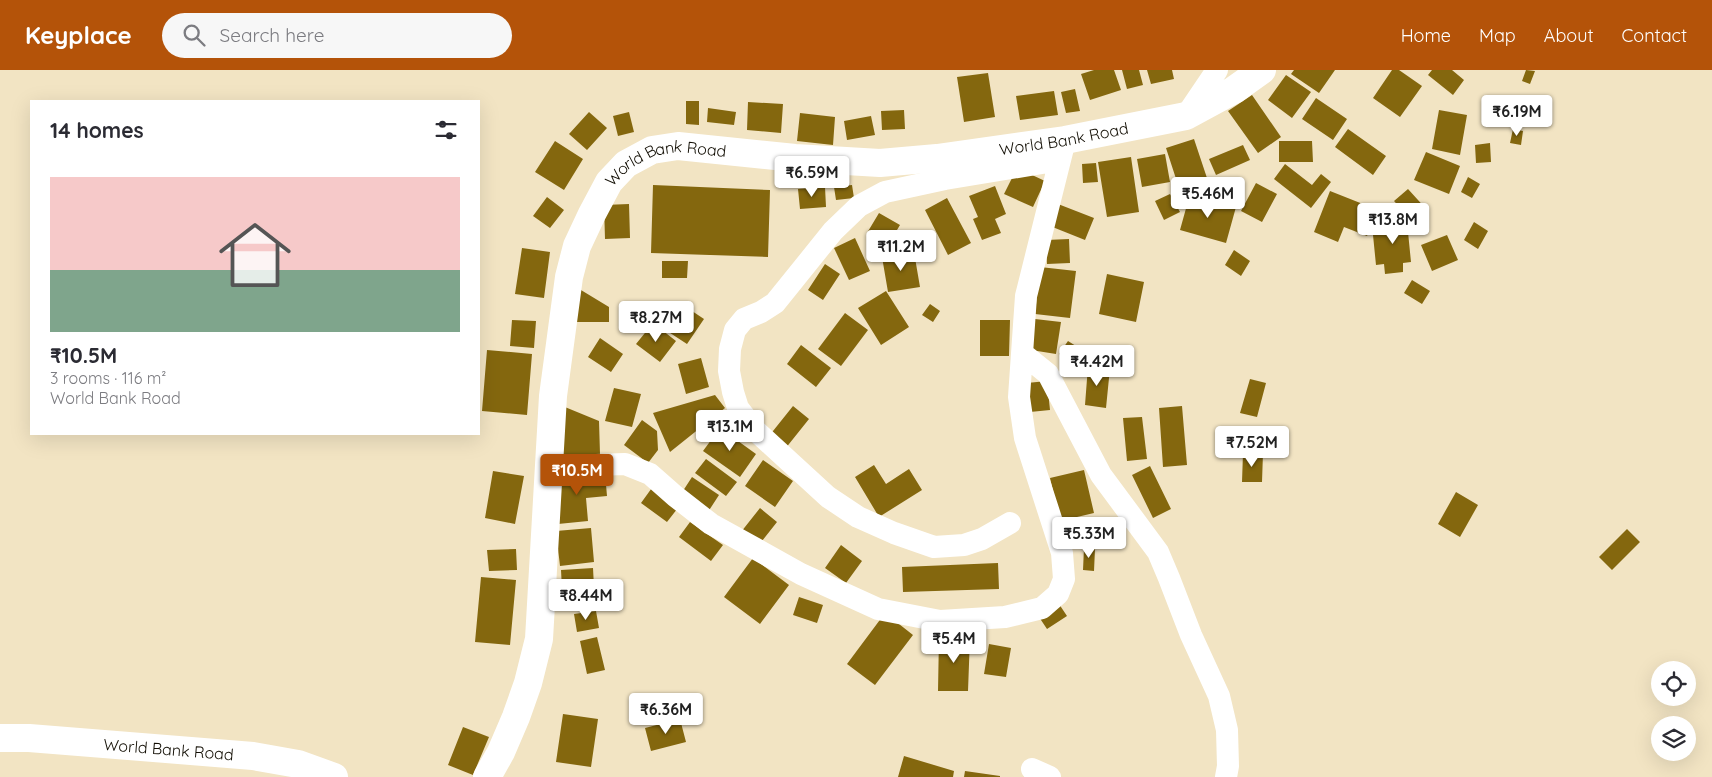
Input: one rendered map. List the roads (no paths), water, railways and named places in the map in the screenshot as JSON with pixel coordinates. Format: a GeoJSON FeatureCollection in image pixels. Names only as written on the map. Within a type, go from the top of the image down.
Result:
{"type":"FeatureCollection","features":[{"type":"Feature","properties":{"kind":"main road","name":"World Bank Road"},"geometry":{"type":"LineString","coordinates":[[487,777],[501,752],[516,717],[528,683],[539,639],[553,396],[569,277],[577,246],[592,214],[609,182],[626,164],[652,150],[678,146],[795,158],[880,163],[1063,150],[1186,116],[1234,90],[1262,70]]}},
{"type":"Feature","properties":{"kind":"main road","name":"World Bank Road"},"geometry":{"type":"LineString","coordinates":[[0,738],[29,738],[253,756],[298,764],[334,777]]}},
{"type":"Feature","properties":{"kind":"street"},"geometry":{"type":"LineString","coordinates":[[1186,116],[1217,70]]}},
{"type":"Feature","properties":{"kind":"street"},"geometry":{"type":"LineString","coordinates":[[548,473],[596,465],[625,464],[650,474],[711,524],[801,574],[878,609],[940,621],[1005,617],[1042,608],[1058,594],[1064,579],[1062,553],[1025,438],[1019,396],[1026,296],[1063,150],[885,192],[858,206],[832,231],[775,303],[761,312],[744,319],[735,330],[730,349],[729,371],[738,408],[755,430],[828,497],[858,517],[894,534],[934,547],[964,546],[982,539],[1010,523]]}},
{"type":"Feature","properties":{"kind":"street"},"geometry":{"type":"LineString","coordinates":[[1022,353],[1048,374],[1101,475],[1158,552],[1191,635],[1219,696],[1226,730],[1228,766],[1226,777]]}}]}
